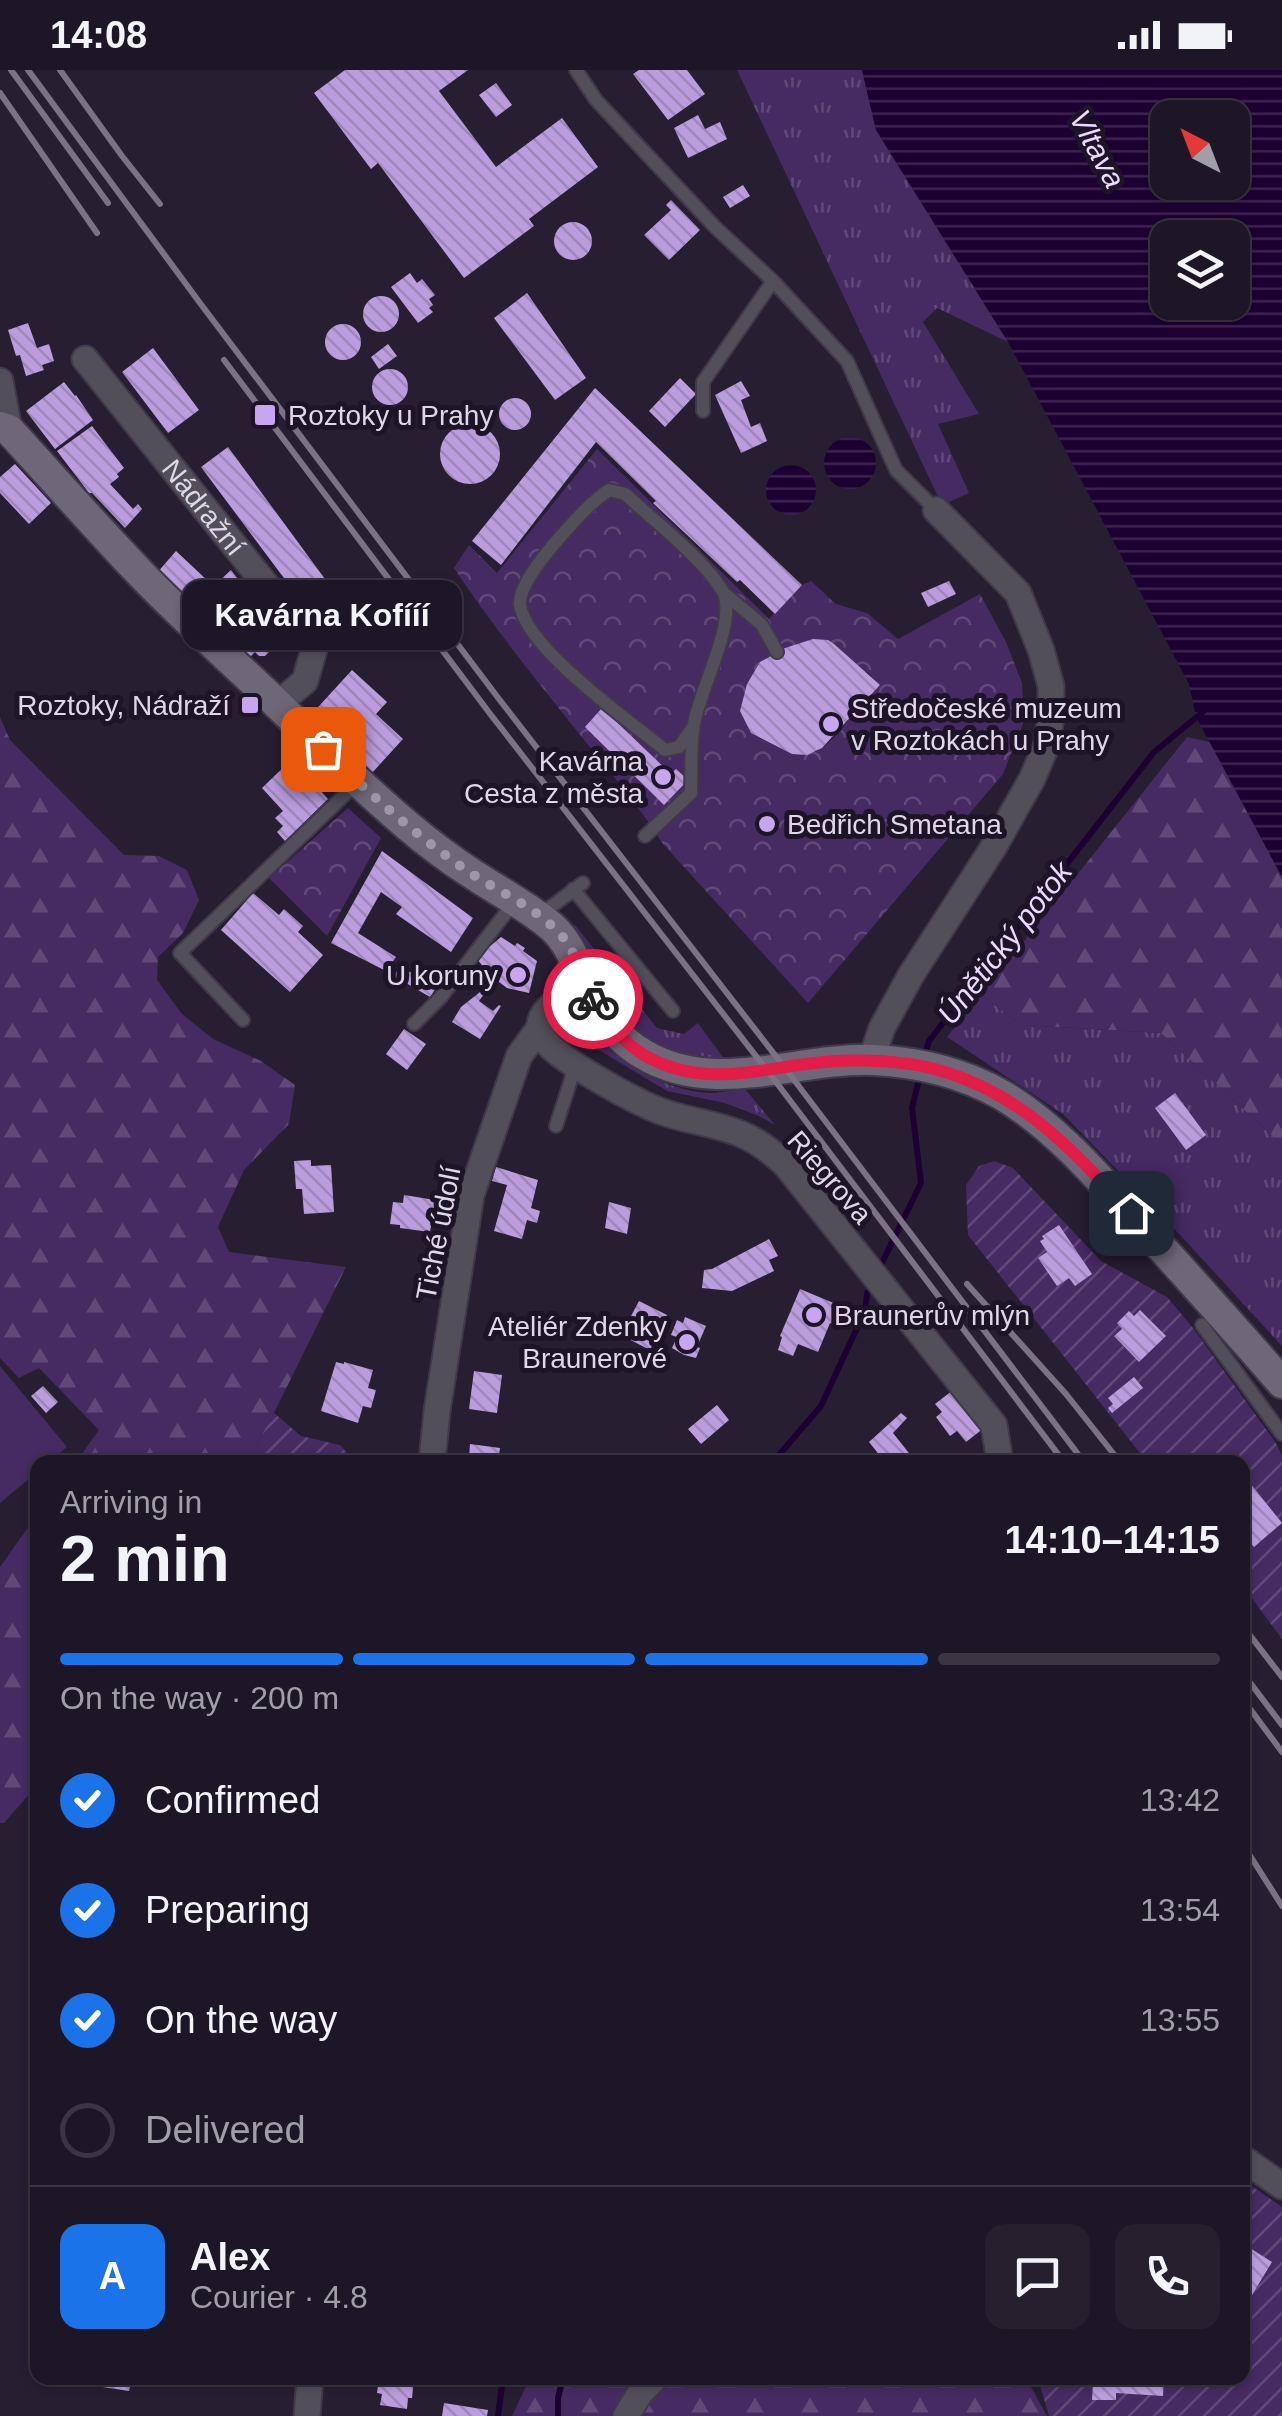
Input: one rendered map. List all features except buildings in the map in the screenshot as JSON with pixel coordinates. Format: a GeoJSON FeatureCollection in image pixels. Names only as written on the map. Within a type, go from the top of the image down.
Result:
{"type":"FeatureCollection","features":[{"type":"Feature","properties":{"kind":"main road"},"geometry":{"type":"LineString","coordinates":[[5,429],[142,576],[358,782],[451,859],[527,908],[566,940],[600,1010],[623,1038],[643,1054],[682,1072],[708,1076],[822,1062],[882,1061],[941,1070],[1001,1095],[1046,1126],[1089,1168],[1282,1383]]}},
{"type":"Feature","properties":{"kind":"street","name":"Nádražní"},"geometry":{"type":"LineString","coordinates":[[86,359],[315,646],[306,681],[278,705]]}},
{"type":"Feature","properties":{"kind":"street"},"geometry":{"type":"LineString","coordinates":[[0,380],[5,429]]}},
{"type":"Feature","properties":{"kind":"street"},"geometry":{"type":"LineString","coordinates":[[882,1061],[882,1028],[1032,778],[1047,744],[1051,716],[1051,686],[1018,593],[936,510]]}},
{"type":"Feature","properties":{"kind":"street"},"geometry":{"type":"LineString","coordinates":[[540,1027],[542,1016],[550,1008],[585,983]]}},
{"type":"Feature","properties":{"kind":"street","name":"Riegrova"},"geometry":{"type":"LineString","coordinates":[[540,1027],[548,1044],[650,1107],[712,1117],[752,1139],[785,1164],[994,1426],[999,1455]]}},
{"type":"Feature","properties":{"kind":"street","name":"Tiché údolí"},"geometry":{"type":"LineString","coordinates":[[433,1455],[471,1195],[520,1056],[540,1027]]}},
{"type":"Feature","properties":{"kind":"street"},"geometry":{"type":"LineString","coordinates":[[1250,2164],[1282,2186]]}},
{"type":"Feature","properties":{"kind":"street"},"geometry":{"type":"LineString","coordinates":[[307,2416],[309,2385]]}},
{"type":"Feature","properties":{"kind":"street"},"geometry":{"type":"LineString","coordinates":[[626,2416],[648,2385]]}},
{"type":"Feature","properties":{"kind":"lane"},"geometry":{"type":"LineString","coordinates":[[576,70],[596,100],[714,227],[774,281],[847,361],[896,470],[936,510]]}},
{"type":"Feature","properties":{"kind":"lane"},"geometry":{"type":"LineString","coordinates":[[703,411],[703,382],[774,281]]}},
{"type":"Feature","properties":{"kind":"lane"},"geometry":{"type":"LineString","coordinates":[[693,726],[680,747],[665,750],[545,648],[525,618],[520,602],[524,588],[545,555],[590,502],[608,490],[625,494],[762,626],[777,652]]}},
{"type":"Feature","properties":{"kind":"lane"},"geometry":{"type":"LineString","coordinates":[[644,836],[691,793],[693,726],[728,618],[725,594]]}},
{"type":"Feature","properties":{"kind":"lane"},"geometry":{"type":"LineString","coordinates":[[243,1020],[180,953],[358,782]]}},
{"type":"Feature","properties":{"kind":"lane"},"geometry":{"type":"LineString","coordinates":[[414,1024],[527,908],[578,886],[673,1011]]}},
{"type":"Feature","properties":{"kind":"lane"},"geometry":{"type":"LineString","coordinates":[[556,1126],[576,1064]]}},
{"type":"Feature","properties":{"kind":"lane"},"geometry":{"type":"LineString","coordinates":[[1202,1325],[1282,1434]]}},
{"type":"Feature","properties":{"kind":"green space"},"geometry":{"type":"Polygon","coordinates":[[[737,70],[862,70],[876,130],[1008,342],[937,308],[923,322],[979,414],[938,424],[969,493],[942,505],[737,70]]]}},
{"type":"Feature","properties":{"kind":"green space"},"geometry":{"type":"Polygon","coordinates":[[[597,449],[769,619],[802,585],[811,581],[836,604],[867,613],[898,639],[980,594],[1006,642],[1022,683],[1024,721],[1003,774],[808,1003],[663,844],[454,568],[469,545],[497,573],[597,449]],[[785,648],[760,662],[740,711],[758,737],[791,752],[813,752],[830,741],[880,685],[867,672],[785,648]]]}},
{"type":"Feature","properties":{"kind":"green space"},"geometry":{"type":"Polygon","coordinates":[[[0,717],[10,740],[124,855],[159,856],[187,870],[199,900],[183,933],[158,957],[157,980],[182,1014],[213,1039],[261,1061],[295,1085],[289,1124],[244,1170],[218,1227],[229,1252],[346,1267],[251,1455],[81,1455],[99,1430],[39,1368],[19,1378],[0,1358],[0,717]]]}},
{"type":"Feature","properties":{"kind":"green space"},"geometry":{"type":"Polygon","coordinates":[[[1187,737],[1210,742],[1282,877],[1282,1145],[1161,1033],[1022,1025],[981,995],[1187,737]]]}},
{"type":"Feature","properties":{"kind":"green space"},"geometry":{"type":"Polygon","coordinates":[[[348,808],[381,838],[327,936],[269,878],[348,808]]]}},
{"type":"Feature","properties":{"kind":"green space"},"geometry":{"type":"Polygon","coordinates":[[[575,925],[657,1028],[684,1034],[698,1023],[727,1063],[693,1060],[665,1051],[629,1025],[592,970],[571,929],[575,925]]]}},
{"type":"Feature","properties":{"kind":"green space"},"geometry":{"type":"Polygon","coordinates":[[[981,995],[1022,1025],[1161,1033],[1282,1145],[1282,1346],[1063,1114],[947,1037],[981,995]]]}},
{"type":"Feature","properties":{"kind":"green space"},"geometry":{"type":"Polygon","coordinates":[[[568,1012],[590,1023],[625,1060],[660,1081],[700,1092],[745,1089],[775,1125],[725,1103],[667,1091],[589,1044],[568,1012]]]}},
{"type":"Feature","properties":{"kind":"green space"},"geometry":{"type":"Polygon","coordinates":[[[994,1161],[1013,1168],[1101,1261],[1167,1297],[1276,1443],[1282,1456],[1282,1639],[1250,1596],[1250,1455],[1141,1455],[968,1235],[966,1185],[979,1166],[994,1161]]]}},
{"type":"Feature","properties":{"kind":"green space"},"geometry":{"type":"Polygon","coordinates":[[[0,1366],[67,1447],[57,1455],[30,1455],[30,1478],[0,1503],[0,1366]]]}},
{"type":"Feature","properties":{"kind":"green space"},"geometry":{"type":"Polygon","coordinates":[[[274,1413],[301,1436],[340,1445],[349,1455],[251,1455],[274,1413]]]}},
{"type":"Feature","properties":{"kind":"green space"},"geometry":{"type":"Polygon","coordinates":[[[30,1525],[30,1793],[4,1823],[0,1823],[0,1567],[30,1525]]]}},
{"type":"Feature","properties":{"kind":"green space"},"geometry":{"type":"Polygon","coordinates":[[[1250,2185],[1282,2207],[1282,2416],[1049,2416],[1040,2385],[1250,2385],[1250,2185]]]}},
{"type":"Feature","properties":{"kind":"green space"},"geometry":{"type":"Polygon","coordinates":[[[527,2385],[1030,2385],[1047,2416],[512,2416],[527,2385]]]}},
{"type":"Feature","properties":{"kind":"water","name":"Vltava"},"geometry":{"type":"Polygon","coordinates":[[[862,70],[1282,70],[1282,877],[1196,717],[1189,684],[1008,342],[876,130],[862,70]]]}},
{"type":"Feature","properties":{"kind":"water"},"geometry":{"type":"Polygon","coordinates":[[[850,437],[869,444],[876,463],[869,482],[850,489],[831,482],[824,463],[831,444],[850,437]]]}},
{"type":"Feature","properties":{"kind":"water"},"geometry":{"type":"Polygon","coordinates":[[[791,465],[809,472],[816,490],[809,508],[791,515],[773,508],[766,490],[773,472],[791,465]]]}},
{"type":"Feature","properties":{"kind":"waterway","name":"Únětický potok"},"geometry":{"type":"LineString","coordinates":[[924,1058],[929,1041],[1154,752],[1203,712]]}},
{"type":"Feature","properties":{"kind":"waterway","name":"Únětický potok"},"geometry":{"type":"LineString","coordinates":[[878,1271],[921,1183],[912,1108],[920,1075]]}},
{"type":"Feature","properties":{"kind":"waterway","name":"Únětický potok"},"geometry":{"type":"LineString","coordinates":[[779,1455],[821,1406],[865,1311],[873,1283]]}},
{"type":"Feature","properties":{"kind":"waterway"},"geometry":{"type":"LineString","coordinates":[[498,2416],[502,2385]]}},
{"type":"Feature","properties":{"kind":"waterway","name":"Únětický potok"},"geometry":{"type":"LineString","coordinates":[[558,2416],[561,2385]]}},
{"type":"Feature","properties":{"kind":"railway"},"geometry":{"type":"LineString","coordinates":[[11,70],[108,203]]}},
{"type":"Feature","properties":{"kind":"railway"},"geometry":{"type":"LineString","coordinates":[[28,70],[499,699],[1079,1455]]}},
{"type":"Feature","properties":{"kind":"railway"},"geometry":{"type":"LineString","coordinates":[[60,70],[160,204]]}},
{"type":"Feature","properties":{"kind":"railway"},"geometry":{"type":"LineString","coordinates":[[0,93],[97,233]]}},
{"type":"Feature","properties":{"kind":"railway"},"geometry":{"type":"LineString","coordinates":[[224,360],[1059,1455]]}},
{"type":"Feature","properties":{"kind":"railway"},"geometry":{"type":"LineString","coordinates":[[967,1284],[1066,1394],[1114,1455]]}},
{"type":"Feature","properties":{"kind":"railway"},"geometry":{"type":"LineString","coordinates":[[1250,1635],[1282,1677]]}},
{"type":"Feature","properties":{"kind":"railway"},"geometry":{"type":"LineString","coordinates":[[1250,1683],[1282,1725]]}},
{"type":"Feature","properties":{"kind":"railway"},"geometry":{"type":"LineString","coordinates":[[1250,1709],[1282,1752]]}},
{"type":"Feature","properties":{"kind":"railway"},"geometry":{"type":"LineString","coordinates":[[1250,1856],[1282,1906]]}},
{"type":"Feature","properties":{"kind":"way so far"},"geometry":{"type":"LineString","coordinates":[[323,749],[410,827],[465,870],[538,916],[566,940],[593,999]]}},
{"type":"Feature","properties":{"kind":"place","name":"Roztoky u Prahy"},"geometry":{"type":"Point","coordinates":[265,415]}},
{"type":"Feature","properties":{"kind":"place","name":"Roztoky, Nádraží"},"geometry":{"type":"Point","coordinates":[250,705]}},
{"type":"Feature","properties":{"kind":"place","name":"Středočeské muzeum v Roztokách u Prahy"},"geometry":{"type":"Point","coordinates":[831,724]}},
{"type":"Feature","properties":{"kind":"place","name":"Kavárna Kofííí"},"geometry":{"type":"Point","coordinates":[323,749]}},
{"type":"Feature","properties":{"kind":"place","name":"Kavárna Cesta z města"},"geometry":{"type":"Point","coordinates":[663,777]}},
{"type":"Feature","properties":{"kind":"place","name":"Bedřich Smetana"},"geometry":{"type":"Point","coordinates":[767,824]}},
{"type":"Feature","properties":{"kind":"place","name":"U koruny"},"geometry":{"type":"Point","coordinates":[518,975]}},
{"type":"Feature","properties":{"kind":"place","name":"Braunerův mlýn"},"geometry":{"type":"Point","coordinates":[814,1315]}},
{"type":"Feature","properties":{"kind":"place","name":"Ateliér Zdenky Braunerové"},"geometry":{"type":"Point","coordinates":[687,1342]}},
{"type":"Feature","properties":{"kind":"route"},"geometry":{"type":"LineString","coordinates":[[593,999],[623,1038],[643,1054],[682,1072],[708,1076],[871,1060],[941,1070],[976,1083],[1046,1126],[1131,1213]]}}]}
